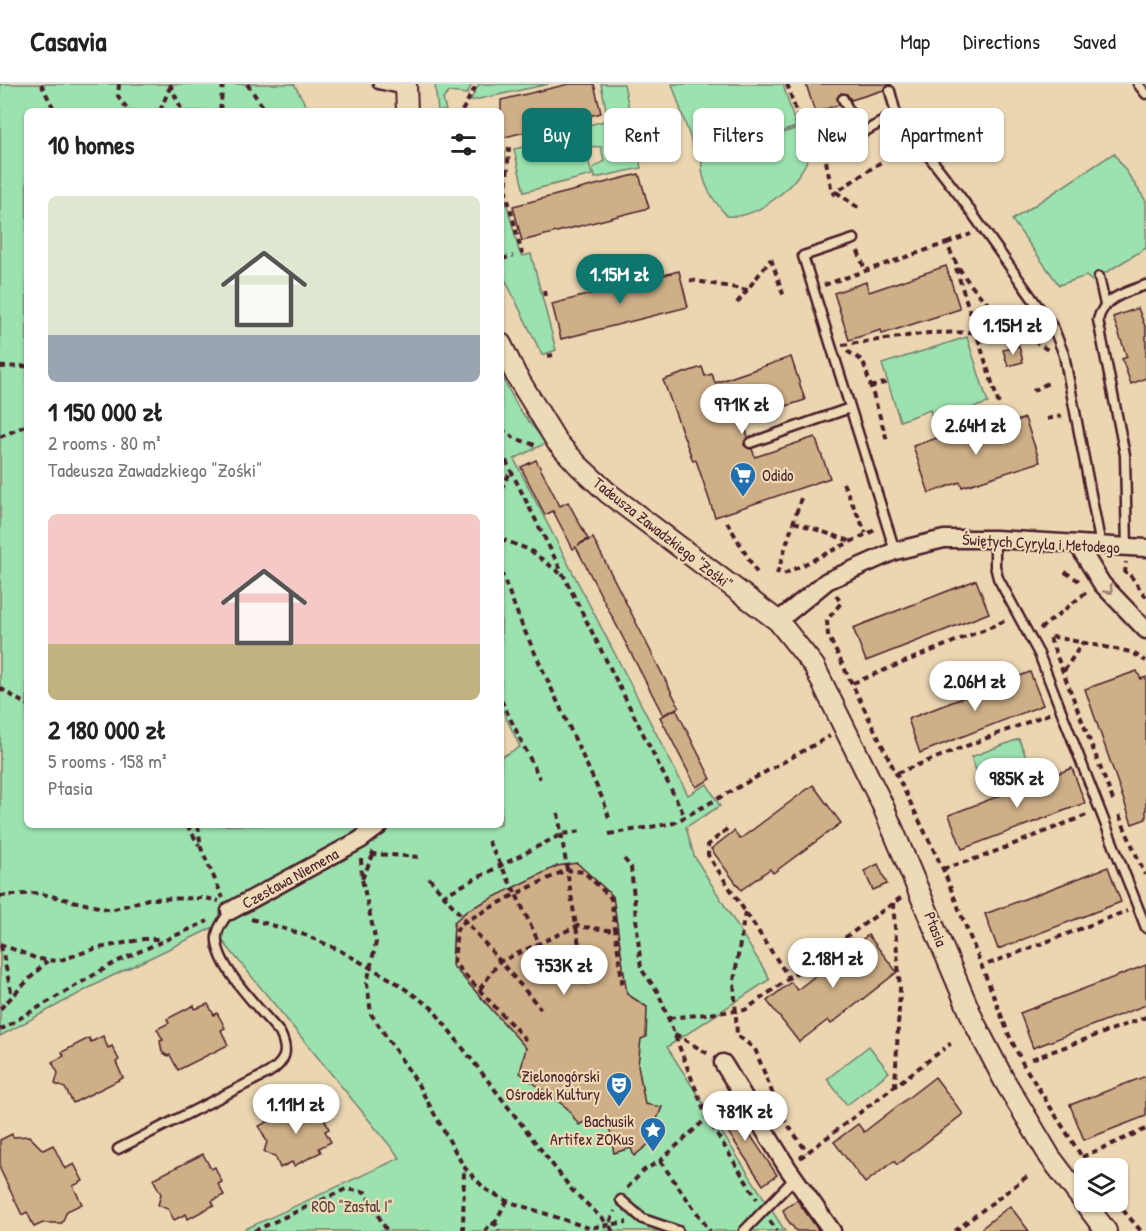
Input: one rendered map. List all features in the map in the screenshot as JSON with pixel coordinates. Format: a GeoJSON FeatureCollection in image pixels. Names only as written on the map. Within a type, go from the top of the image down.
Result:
{"type":"FeatureCollection","features":[{"type":"Feature","properties":{"kind":"street"},"geometry":{"type":"LineString","coordinates":[[406,87],[407,108]]}},
{"type":"Feature","properties":{"kind":"street","name":"Tadeusza Zawadzkiego \"Zośki\""},"geometry":{"type":"LineString","coordinates":[[504,349],[547,426],[579,466],[608,493],[778,621]]}},
{"type":"Feature","properties":{"kind":"street","name":"Świętych Cyryla i Metodego"},"geometry":{"type":"LineString","coordinates":[[778,621],[827,581],[895,551],[944,539],[996,538],[1146,549]]}},
{"type":"Feature","properties":{"kind":"street"},"geometry":{"type":"LineString","coordinates":[[1078,545],[1102,584],[1146,630]]}},
{"type":"Feature","properties":{"kind":"street","name":"Ptasia"},"geometry":{"type":"LineString","coordinates":[[778,621],[814,666],[846,726],[918,885],[975,1022],[1004,1080],[1050,1157],[1106,1231]]}},
{"type":"Feature","properties":{"kind":"street","name":"Czesława Niemena"},"geometry":{"type":"LineString","coordinates":[[230,911],[360,840],[376,828]]}},
{"type":"Feature","properties":{"kind":"street"},"geometry":{"type":"LineString","coordinates":[[723,1063],[791,1173],[832,1231]]}},
{"type":"Feature","properties":{"kind":"lane"},"geometry":{"type":"LineString","coordinates":[[378,84],[406,87]]}},
{"type":"Feature","properties":{"kind":"lane"},"geometry":{"type":"LineString","coordinates":[[1138,84],[1146,94]]}},
{"type":"Feature","properties":{"kind":"lane"},"geometry":{"type":"LineString","coordinates":[[890,91],[894,108]]}},
{"type":"Feature","properties":{"kind":"lane"},"geometry":{"type":"LineString","coordinates":[[843,99],[847,108]]}},
{"type":"Feature","properties":{"kind":"lane"},"geometry":{"type":"LineString","coordinates":[[933,162],[967,206],[1054,330],[1064,355],[1101,546]]}},
{"type":"Feature","properties":{"kind":"lane"},"geometry":{"type":"LineString","coordinates":[[854,239],[803,256],[895,551]]}},
{"type":"Feature","properties":{"kind":"lane"},"geometry":{"type":"LineString","coordinates":[[1099,277],[1105,306]]}},
{"type":"Feature","properties":{"kind":"lane"},"geometry":{"type":"LineString","coordinates":[[1127,548],[1125,455],[1098,320],[1101,309],[1105,306],[1124,293],[1146,285]]}},
{"type":"Feature","properties":{"kind":"lane"},"geometry":{"type":"LineString","coordinates":[[750,442],[850,408]]}},
{"type":"Feature","properties":{"kind":"lane"},"geometry":{"type":"LineString","coordinates":[[996,538],[995,566],[998,578],[1039,654],[1136,908],[1146,928]]}},
{"type":"Feature","properties":{"kind":"lane"},"geometry":{"type":"LineString","coordinates":[[118,1149],[268,1073],[279,1066],[285,1057],[286,1045],[280,1033],[226,967],[218,951],[217,932],[230,911]]}},
{"type":"Feature","properties":{"kind":"lane"},"geometry":{"type":"LineString","coordinates":[[744,1231],[791,1173]]}},
{"type":"Feature","properties":{"kind":"lane"},"geometry":{"type":"LineString","coordinates":[[621,1200],[643,1219],[678,1231]]}},
{"type":"Feature","properties":{"kind":"path"},"geometry":{"type":"LineString","coordinates":[[41,84],[53,108]]}},
{"type":"Feature","properties":{"kind":"path"},"geometry":{"type":"LineString","coordinates":[[119,84],[118,96],[127,108]]}},
{"type":"Feature","properties":{"kind":"path"},"geometry":{"type":"LineString","coordinates":[[220,108],[223,84]]}},
{"type":"Feature","properties":{"kind":"path"},"geometry":{"type":"LineString","coordinates":[[247,84],[264,108]]}},
{"type":"Feature","properties":{"kind":"path"},"geometry":{"type":"LineString","coordinates":[[464,108],[477,84]]}},
{"type":"Feature","properties":{"kind":"path"},"geometry":{"type":"LineString","coordinates":[[787,84],[796,111]]}},
{"type":"Feature","properties":{"kind":"path"},"geometry":{"type":"LineString","coordinates":[[161,108],[170,85]]}},
{"type":"Feature","properties":{"kind":"path"},"geometry":{"type":"LineString","coordinates":[[170,85],[181,108]]}},
{"type":"Feature","properties":{"kind":"path"},"geometry":{"type":"LineString","coordinates":[[509,147],[506,192],[522,254]]}},
{"type":"Feature","properties":{"kind":"path"},"geometry":{"type":"LineString","coordinates":[[826,162],[834,193],[860,209]]}},
{"type":"Feature","properties":{"kind":"path"},"geometry":{"type":"LineString","coordinates":[[834,193],[881,162]]}},
{"type":"Feature","properties":{"kind":"path"},"geometry":{"type":"LineString","coordinates":[[825,295],[822,285],[972,234]]}},
{"type":"Feature","properties":{"kind":"path"},"geometry":{"type":"LineString","coordinates":[[854,239],[865,270]]}},
{"type":"Feature","properties":{"kind":"path"},"geometry":{"type":"LineString","coordinates":[[947,243],[999,405]]}},
{"type":"Feature","properties":{"kind":"path"},"geometry":{"type":"LineString","coordinates":[[504,259],[513,256]]}},
{"type":"Feature","properties":{"kind":"path"},"geometry":{"type":"LineString","coordinates":[[738,303],[771,259],[784,297]]}},
{"type":"Feature","properties":{"kind":"path"},"geometry":{"type":"LineString","coordinates":[[955,264],[1006,323],[1053,353]]}},
{"type":"Feature","properties":{"kind":"path"},"geometry":{"type":"LineString","coordinates":[[690,280],[748,290]]}},
{"type":"Feature","properties":{"kind":"path"},"geometry":{"type":"LineString","coordinates":[[544,290],[545,297]]}},
{"type":"Feature","properties":{"kind":"path"},"geometry":{"type":"LineString","coordinates":[[841,345],[898,336],[976,332],[1011,338],[1029,337]]}},
{"type":"Feature","properties":{"kind":"path"},"geometry":{"type":"LineString","coordinates":[[838,335],[842,349],[863,361],[886,440]]}},
{"type":"Feature","properties":{"kind":"path"},"geometry":{"type":"LineString","coordinates":[[0,367],[24,366]]}},
{"type":"Feature","properties":{"kind":"path"},"geometry":{"type":"LineString","coordinates":[[870,387],[888,382]]}},
{"type":"Feature","properties":{"kind":"path"},"geometry":{"type":"LineString","coordinates":[[1033,391],[1048,383]]}},
{"type":"Feature","properties":{"kind":"path"},"geometry":{"type":"LineString","coordinates":[[1047,419],[1062,416]]}},
{"type":"Feature","properties":{"kind":"path"},"geometry":{"type":"LineString","coordinates":[[0,437],[24,426]]}},
{"type":"Feature","properties":{"kind":"path"},"geometry":{"type":"LineString","coordinates":[[504,457],[685,817]]}},
{"type":"Feature","properties":{"kind":"path"},"geometry":{"type":"LineString","coordinates":[[504,483],[511,470]]}},
{"type":"Feature","properties":{"kind":"path"},"geometry":{"type":"LineString","coordinates":[[843,483],[866,533]]}},
{"type":"Feature","properties":{"kind":"path"},"geometry":{"type":"LineString","coordinates":[[777,574],[802,495]]}},
{"type":"Feature","properties":{"kind":"path"},"geometry":{"type":"LineString","coordinates":[[726,522],[757,573]]}},
{"type":"Feature","properties":{"kind":"path"},"geometry":{"type":"LineString","coordinates":[[794,522],[850,541]]}},
{"type":"Feature","properties":{"kind":"path"},"geometry":{"type":"LineString","coordinates":[[784,574],[887,525]]}},
{"type":"Feature","properties":{"kind":"path"},"geometry":{"type":"LineString","coordinates":[[504,540],[530,550],[564,576]]}},
{"type":"Feature","properties":{"kind":"path"},"geometry":{"type":"LineString","coordinates":[[1130,574],[1146,597]]}},
{"type":"Feature","properties":{"kind":"path"},"geometry":{"type":"LineString","coordinates":[[504,580],[522,625],[604,802],[609,818]]}},
{"type":"Feature","properties":{"kind":"path"},"geometry":{"type":"LineString","coordinates":[[827,581],[841,603],[827,620],[828,635],[943,869],[1009,1035],[1023,1064],[1082,1157],[1146,1129]]}},
{"type":"Feature","properties":{"kind":"path"},"geometry":{"type":"LineString","coordinates":[[1052,622],[1091,589]]}},
{"type":"Feature","properties":{"kind":"path"},"geometry":{"type":"LineString","coordinates":[[852,683],[1019,616]]}},
{"type":"Feature","properties":{"kind":"path"},"geometry":{"type":"LineString","coordinates":[[1043,627],[1064,671],[1117,811],[1145,875]]}},
{"type":"Feature","properties":{"kind":"path"},"geometry":{"type":"LineString","coordinates":[[1049,636],[1131,652],[1146,661]]}},
{"type":"Feature","properties":{"kind":"path"},"geometry":{"type":"LineString","coordinates":[[1064,671],[1083,642]]}},
{"type":"Feature","properties":{"kind":"path"},"geometry":{"type":"LineString","coordinates":[[0,688],[24,703]]}},
{"type":"Feature","properties":{"kind":"path"},"geometry":{"type":"LineString","coordinates":[[504,706],[540,779]]}},
{"type":"Feature","properties":{"kind":"path"},"geometry":{"type":"LineString","coordinates":[[897,773],[1060,710]]}},
{"type":"Feature","properties":{"kind":"path"},"geometry":{"type":"LineString","coordinates":[[609,834],[674,824],[846,726]]}},
{"type":"Feature","properties":{"kind":"path"},"geometry":{"type":"LineString","coordinates":[[943,869],[984,856],[1098,810]]}},
{"type":"Feature","properties":{"kind":"path"},"geometry":{"type":"LineString","coordinates":[[558,813],[586,989]]}},
{"type":"Feature","properties":{"kind":"path"},"geometry":{"type":"LineString","coordinates":[[0,896],[38,892],[111,910],[133,902],[166,898],[206,898],[225,903],[201,848],[189,828]]}},
{"type":"Feature","properties":{"kind":"path"},"geometry":{"type":"LineString","coordinates":[[198,828],[201,848]]}},
{"type":"Feature","properties":{"kind":"path"},"geometry":{"type":"LineString","coordinates":[[727,829],[708,845],[708,855],[789,978]]}},
{"type":"Feature","properties":{"kind":"path"},"geometry":{"type":"LineString","coordinates":[[441,896],[562,834],[582,831]]}},
{"type":"Feature","properties":{"kind":"path"},"geometry":{"type":"LineString","coordinates":[[360,840],[362,879],[376,942],[367,983],[371,1014],[416,1081],[464,1167],[485,1189],[507,1201],[586,1229],[609,1225]]}},
{"type":"Feature","properties":{"kind":"path"},"geometry":{"type":"LineString","coordinates":[[488,841],[516,894],[538,943]]}},
{"type":"Feature","properties":{"kind":"path"},"geometry":{"type":"LineString","coordinates":[[387,855],[421,856]]}},
{"type":"Feature","properties":{"kind":"path"},"geometry":{"type":"LineString","coordinates":[[624,859],[631,867],[641,969],[658,992],[707,1118],[777,1231]]}},
{"type":"Feature","properties":{"kind":"path"},"geometry":{"type":"LineString","coordinates":[[526,1040],[454,963],[457,929],[464,922],[516,894],[566,870],[584,872],[611,898],[623,988]]}},
{"type":"Feature","properties":{"kind":"path"},"geometry":{"type":"LineString","coordinates":[[429,878],[441,896],[541,1008]]}},
{"type":"Feature","properties":{"kind":"path"},"geometry":{"type":"LineString","coordinates":[[669,1018],[745,1010],[918,885]]}},
{"type":"Feature","properties":{"kind":"path"},"geometry":{"type":"LineString","coordinates":[[893,903],[900,989],[895,1086]]}},
{"type":"Feature","properties":{"kind":"path"},"geometry":{"type":"LineString","coordinates":[[988,964],[1136,908]]}},
{"type":"Feature","properties":{"kind":"path"},"geometry":{"type":"LineString","coordinates":[[0,1030],[116,962],[230,911],[305,935],[370,967],[432,1008],[572,1190],[613,1231]]}},
{"type":"Feature","properties":{"kind":"path"},"geometry":{"type":"LineString","coordinates":[[745,912],[734,981],[737,1035],[755,1049],[781,1115],[807,1152]]}},
{"type":"Feature","properties":{"kind":"path"},"geometry":{"type":"LineString","coordinates":[[480,989],[499,962],[538,943],[577,926],[615,930]]}},
{"type":"Feature","properties":{"kind":"path"},"geometry":{"type":"LineString","coordinates":[[0,944],[47,960],[58,961],[94,949],[144,939],[165,939]]}},
{"type":"Feature","properties":{"kind":"path"},"geometry":{"type":"LineString","coordinates":[[0,944],[13,997]]}},
{"type":"Feature","properties":{"kind":"path"},"geometry":{"type":"LineString","coordinates":[[0,1009],[47,960]]}},
{"type":"Feature","properties":{"kind":"path"},"geometry":{"type":"LineString","coordinates":[[1032,1059],[1146,1017]]}},
{"type":"Feature","properties":{"kind":"path"},"geometry":{"type":"LineString","coordinates":[[674,1032],[723,1063]]}},
{"type":"Feature","properties":{"kind":"path"},"geometry":{"type":"LineString","coordinates":[[791,1173],[807,1152],[948,1046]]}},
{"type":"Feature","properties":{"kind":"path"},"geometry":{"type":"LineString","coordinates":[[609,1225],[621,1200],[644,1170],[660,1161],[707,1118]]}},
{"type":"Feature","properties":{"kind":"path"},"geometry":{"type":"LineString","coordinates":[[660,1161],[710,1231]]}},
{"type":"Feature","properties":{"kind":"path"},"geometry":{"type":"LineString","coordinates":[[463,1231],[464,1167]]}},
{"type":"Feature","properties":{"kind":"path"},"geometry":{"type":"LineString","coordinates":[[955,1231],[1029,1175]]}},
{"type":"Feature","properties":{"kind":"path"},"geometry":{"type":"LineString","coordinates":[[254,1231],[346,1190],[364,1191],[387,1231]]}},
{"type":"Feature","properties":{"kind":"path"},"geometry":{"type":"LineString","coordinates":[[494,1224],[507,1201]]}},
{"type":"Feature","properties":{"kind":"path"},"geometry":{"type":"LineString","coordinates":[[1125,1212],[1141,1231]]}},
{"type":"Feature","properties":{"kind":"path"},"geometry":{"type":"LineString","coordinates":[[485,1231],[487,1225],[494,1224]]}},
{"type":"Feature","properties":{"kind":"path"},"geometry":{"type":"LineString","coordinates":[[494,1224],[499,1231]]}},
{"type":"Feature","properties":{"kind":"green space","name":"ROD \"Zastal I\""},"geometry":{"type":"Polygon","coordinates":[[[0,84],[294,84],[307,108],[24,108],[24,828],[504,828],[504,755],[520,747],[504,713],[504,381],[519,409],[546,443],[514,459],[688,795],[707,784],[720,806],[686,827],[694,856],[770,979],[667,1047],[785,1231],[241,1231],[400,1158],[212,928],[106,979],[0,1036],[0,84]]]}},
{"type":"Feature","properties":{"kind":"green space"},"geometry":{"type":"Polygon","coordinates":[[[435,84],[472,84],[467,94],[449,92],[443,99],[445,108],[438,108],[435,84]]]}},
{"type":"Feature","properties":{"kind":"green space"},"geometry":{"type":"Polygon","coordinates":[[[479,84],[549,84],[470,101],[479,84]]]}},
{"type":"Feature","properties":{"kind":"green space"},"geometry":{"type":"Polygon","coordinates":[[[601,84],[624,84],[629,108],[606,108],[601,84]]]}},
{"type":"Feature","properties":{"kind":"green space"},"geometry":{"type":"Polygon","coordinates":[[[672,84],[783,84],[796,127],[784,131],[784,108],[693,108],[693,146],[672,84]]]}},
{"type":"Feature","properties":{"kind":"green space"},"geometry":{"type":"Polygon","coordinates":[[[604,121],[604,161],[601,147],[592,146],[592,124],[604,121]]]}},
{"type":"Feature","properties":{"kind":"green space"},"geometry":{"type":"Polygon","coordinates":[[[796,129],[796,162],[806,162],[804,167],[787,188],[764,206],[739,216],[727,216],[708,190],[702,162],[784,162],[784,133],[796,129]]]}},
{"type":"Feature","properties":{"kind":"green space"},"geometry":{"type":"Polygon","coordinates":[[[522,147],[522,162],[589,162],[592,175],[524,192],[514,149],[522,147]]]}},
{"type":"Feature","properties":{"kind":"green space"},"geometry":{"type":"Polygon","coordinates":[[[1114,153],[1146,201],[1146,248],[1092,281],[1086,276],[1059,285],[1012,220],[1114,153]]]}},
{"type":"Feature","properties":{"kind":"green space"},"geometry":{"type":"Polygon","coordinates":[[[604,161],[640,162],[641,168],[595,178],[593,168],[604,161]]]}},
{"type":"Feature","properties":{"kind":"green space"},"geometry":{"type":"Polygon","coordinates":[[[504,194],[519,251],[523,256],[531,254],[556,350],[542,355],[504,277],[504,194]]]}},
{"type":"Feature","properties":{"kind":"green space"},"geometry":{"type":"Polygon","coordinates":[[[967,337],[988,403],[933,420],[930,410],[900,421],[882,364],[967,337]]]}},
{"type":"Feature","properties":{"kind":"green space"},"geometry":{"type":"Polygon","coordinates":[[[1019,739],[1029,765],[981,783],[971,757],[1019,739]]]}},
{"type":"Feature","properties":{"kind":"green space"},"geometry":{"type":"Polygon","coordinates":[[[869,1046],[889,1072],[847,1105],[827,1079],[869,1046]]]}},
{"type":"Feature","properties":{"kind":"building"},"geometry":{"type":"Polygon","coordinates":[[[569,84],[594,84],[601,113],[592,115],[592,108],[522,108],[522,133],[504,137],[504,108],[501,108],[501,100],[569,84]]]}},
{"type":"Feature","properties":{"kind":"building"},"geometry":{"type":"Polygon","coordinates":[[[806,84],[891,84],[884,90],[851,100],[847,94],[841,93],[837,98],[839,105],[814,108],[806,84]]]}},
{"type":"Feature","properties":{"kind":"building"},"geometry":{"type":"Polygon","coordinates":[[[639,174],[649,208],[522,241],[513,206],[639,174]]]}},
{"type":"Feature","properties":{"kind":"building"},"geometry":{"type":"Polygon","coordinates":[[[946,266],[960,309],[882,334],[881,330],[849,340],[834,293],[866,282],[869,292],[946,266]]]}},
{"type":"Feature","properties":{"kind":"building"},"geometry":{"type":"Polygon","coordinates":[[[679,271],[688,307],[561,339],[552,304],[679,271]]]}},
{"type":"Feature","properties":{"kind":"building"},"geometry":{"type":"Polygon","coordinates":[[[1138,308],[1146,329],[1146,378],[1131,384],[1122,359],[1127,357],[1113,317],[1138,308]]]}},
{"type":"Feature","properties":{"kind":"building"},"geometry":{"type":"Polygon","coordinates":[[[1019,346],[1023,362],[1008,366],[1003,350],[1019,346]]]}},
{"type":"Feature","properties":{"kind":"building"},"geometry":{"type":"Polygon","coordinates":[[[791,357],[805,400],[743,420],[748,437],[744,445],[752,449],[755,457],[815,437],[830,478],[715,517],[696,460],[693,461],[663,380],[702,367],[705,376],[712,374],[715,383],[791,357]]]}},
{"type":"Feature","properties":{"kind":"building"},"geometry":{"type":"Polygon","coordinates":[[[1025,418],[1040,462],[962,487],[960,482],[929,493],[913,446],[946,435],[949,444],[1025,418]]]}},
{"type":"Feature","properties":{"kind":"building"},"geometry":{"type":"Polygon","coordinates":[[[536,460],[560,506],[568,502],[588,539],[578,545],[593,538],[679,707],[663,715],[576,547],[573,549],[553,511],[545,515],[521,467],[536,460]]]}},
{"type":"Feature","properties":{"kind":"building"},"geometry":{"type":"Polygon","coordinates":[[[976,580],[989,613],[866,661],[853,628],[976,580]]]}},
{"type":"Feature","properties":{"kind":"building"},"geometry":{"type":"Polygon","coordinates":[[[1137,671],[1141,679],[1146,677],[1146,819],[1132,824],[1085,689],[1137,671]]]}},
{"type":"Feature","properties":{"kind":"building"},"geometry":{"type":"Polygon","coordinates":[[[1030,672],[1043,705],[920,753],[908,719],[1030,672]]]}},
{"type":"Feature","properties":{"kind":"building"},"geometry":{"type":"Polygon","coordinates":[[[676,709],[711,779],[696,787],[660,717],[676,709]]]}},
{"type":"Feature","properties":{"kind":"building"},"geometry":{"type":"Polygon","coordinates":[[[1072,768],[1085,803],[962,849],[949,815],[1072,768]]]}},
{"type":"Feature","properties":{"kind":"building"},"geometry":{"type":"Polygon","coordinates":[[[813,785],[841,823],[773,873],[770,869],[741,890],[711,849],[734,831],[740,839],[813,785]]]}},
{"type":"Feature","properties":{"kind":"building"},"geometry":{"type":"Polygon","coordinates":[[[577,863],[613,896],[627,994],[647,1007],[646,1037],[641,1039],[638,1065],[645,1104],[662,1107],[655,1124],[662,1128],[650,1143],[634,1156],[631,1148],[614,1153],[609,1125],[587,1120],[579,1125],[567,1108],[520,1073],[526,1048],[452,965],[454,922],[468,910],[557,866],[577,863]]]}},
{"type":"Feature","properties":{"kind":"building"},"geometry":{"type":"Polygon","coordinates":[[[878,864],[887,884],[873,890],[864,871],[878,864]]]}},
{"type":"Feature","properties":{"kind":"building"},"geometry":{"type":"Polygon","coordinates":[[[1108,867],[1121,902],[998,949],[985,914],[1108,867]]]}},
{"type":"Feature","properties":{"kind":"building"},"geometry":{"type":"Polygon","coordinates":[[[868,935],[897,972],[831,1024],[828,1020],[799,1042],[767,1001],[791,982],[797,990],[868,935]]]}},
{"type":"Feature","properties":{"kind":"building"},"geometry":{"type":"Polygon","coordinates":[[[1146,965],[1146,1005],[1033,1048],[1020,1013],[1146,965]]]}},
{"type":"Feature","properties":{"kind":"building"},"geometry":{"type":"Polygon","coordinates":[[[208,1004],[214,1015],[217,1013],[225,1028],[221,1030],[228,1045],[178,1070],[170,1055],[162,1052],[160,1041],[163,1040],[157,1029],[169,1023],[167,1019],[194,1005],[195,1009],[208,1004]]]}},
{"type":"Feature","properties":{"kind":"building"},"geometry":{"type":"Polygon","coordinates":[[[103,1036],[108,1048],[112,1046],[119,1060],[116,1062],[123,1078],[73,1103],[65,1088],[55,1084],[58,1073],[52,1062],[64,1056],[62,1052],[89,1038],[91,1042],[103,1036]]]}},
{"type":"Feature","properties":{"kind":"building"},"geometry":{"type":"Polygon","coordinates":[[[1146,1076],[1146,1116],[1084,1140],[1070,1105],[1146,1076]]]}},
{"type":"Feature","properties":{"kind":"building"},"geometry":{"type":"Polygon","coordinates":[[[935,1077],[963,1114],[897,1165],[894,1161],[865,1183],[834,1142],[858,1124],[864,1132],[935,1077]]]}},
{"type":"Feature","properties":{"kind":"building"},"geometry":{"type":"Polygon","coordinates":[[[734,1100],[739,1118],[777,1175],[763,1185],[720,1120],[718,1102],[734,1100]]]}},
{"type":"Feature","properties":{"kind":"building"},"geometry":{"type":"Polygon","coordinates":[[[310,1101],[318,1116],[322,1114],[329,1129],[325,1131],[331,1142],[319,1148],[321,1152],[294,1166],[292,1162],[280,1168],[275,1156],[264,1152],[267,1142],[259,1126],[310,1101]]]}},
{"type":"Feature","properties":{"kind":"building"},"geometry":{"type":"Polygon","coordinates":[[[12,1134],[13,1137],[29,1136],[43,1150],[53,1145],[65,1169],[74,1164],[83,1181],[73,1186],[82,1204],[67,1211],[62,1223],[43,1223],[34,1227],[27,1212],[22,1215],[0,1169],[0,1140],[12,1134]]]}},
{"type":"Feature","properties":{"kind":"building"},"geometry":{"type":"Polygon","coordinates":[[[203,1154],[211,1169],[215,1167],[222,1182],[218,1184],[224,1195],[212,1201],[214,1205],[188,1219],[186,1214],[174,1220],[168,1209],[158,1205],[161,1194],[153,1179],[203,1154]]]}},
{"type":"Feature","properties":{"kind":"building"},"geometry":{"type":"Polygon","coordinates":[[[797,1200],[819,1231],[796,1231],[786,1218],[783,1210],[797,1200]]]}},
{"type":"Feature","properties":{"kind":"building"},"geometry":{"type":"Polygon","coordinates":[[[1010,1206],[1029,1231],[978,1231],[1010,1206]]]}},
{"type":"Feature","properties":{"kind":"place","name":"Odido"},"geometry":{"type":"Point","coordinates":[743,498]}},
{"type":"Feature","properties":{"kind":"place","name":"Zielonogórski Ośrodek Kultury"},"geometry":{"type":"Point","coordinates":[619,1108]}},
{"type":"Feature","properties":{"kind":"place","name":"Bachusik Artifex ZOKus"},"geometry":{"type":"Point","coordinates":[653,1153]}}]}
